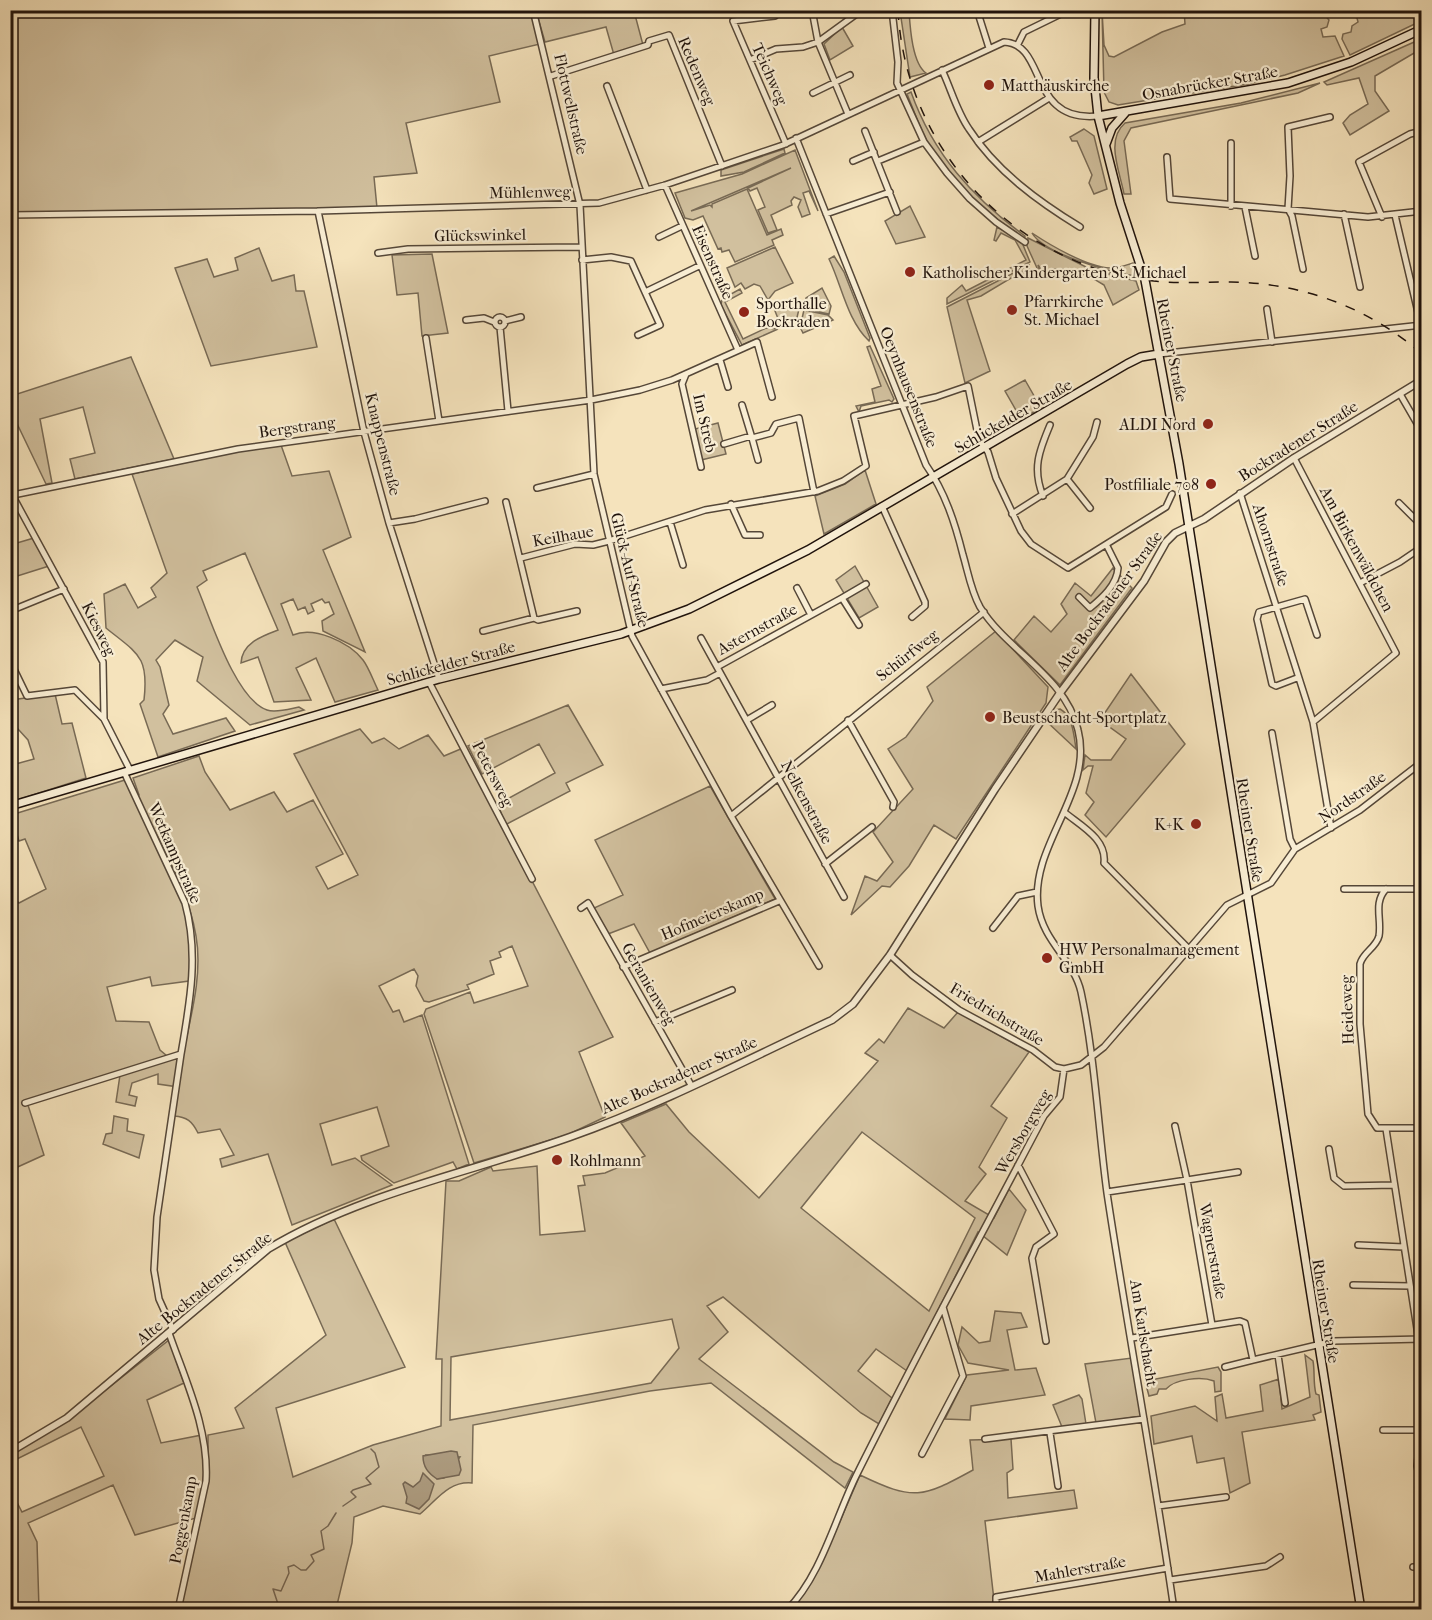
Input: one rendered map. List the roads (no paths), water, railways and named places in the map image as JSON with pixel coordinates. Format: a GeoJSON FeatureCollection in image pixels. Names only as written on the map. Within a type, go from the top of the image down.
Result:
{"type":"FeatureCollection","features":[{"type":"Feature","properties":{"kind":"main road"},"geometry":{"type":"LineString","coordinates":[[1095,10],[1094,78],[1098,116]]}},
{"type":"Feature","properties":{"kind":"main road","name":"Osnabrücker Straße"},"geometry":{"type":"LineString","coordinates":[[1098,116],[1247,92],[1296,81],[1351,62],[1422,29]]}},
{"type":"Feature","properties":{"kind":"main road"},"geometry":{"type":"LineString","coordinates":[[1105,147],[1112,128],[1126,112]]}},
{"type":"Feature","properties":{"kind":"main road","name":"Rheiner Straße"},"geometry":{"type":"LineString","coordinates":[[1098,116],[1120,203],[1145,280],[1189,524],[1360,1610]]}},
{"type":"Feature","properties":{"kind":"main road","name":"Schlickelder Straße"},"geometry":{"type":"LineString","coordinates":[[10,806],[439,679],[632,630],[689,609],[754,579],[985,448],[1127,364],[1141,357],[1159,354]]}},
{"type":"Feature","properties":{"kind":"street","name":"Flottwellstraße"},"geometry":{"type":"LineString","coordinates":[[533,10],[551,76],[580,205]]}},
{"type":"Feature","properties":{"kind":"street"},"geometry":{"type":"LineString","coordinates":[[812,10],[818,42],[848,114]]}},
{"type":"Feature","properties":{"kind":"street"},"geometry":{"type":"LineString","coordinates":[[750,60],[776,49],[803,47],[818,42],[862,10]]}},
{"type":"Feature","properties":{"kind":"street"},"geometry":{"type":"LineString","coordinates":[[891,10],[898,62],[896,78],[924,142],[970,199],[996,222],[1025,242]]}},
{"type":"Feature","properties":{"kind":"street"},"geometry":{"type":"LineString","coordinates":[[977,10],[989,48]]}},
{"type":"Feature","properties":{"kind":"street"},"geometry":{"type":"LineString","coordinates":[[1069,10],[1024,32],[1018,44],[1025,50],[1049,98],[1063,111],[1075,117],[1098,116]]}},
{"type":"Feature","properties":{"kind":"street","name":"Teichweg"},"geometry":{"type":"LineString","coordinates":[[775,16],[733,21],[786,144]]}},
{"type":"Feature","properties":{"kind":"street","name":"Redenweg"},"geometry":{"type":"LineString","coordinates":[[551,76],[648,45],[650,41],[669,35],[722,166]]}},
{"type":"Feature","properties":{"kind":"street","name":"Mühlenweg"},"geometry":{"type":"LineString","coordinates":[[10,215],[318,211],[599,203],[665,185],[786,144],[989,48],[1004,42],[1018,44]]}},
{"type":"Feature","properties":{"kind":"street"},"geometry":{"type":"LineString","coordinates":[[942,70],[967,127],[978,142],[1016,181],[1049,208],[1080,227]]}},
{"type":"Feature","properties":{"kind":"street"},"geometry":{"type":"LineString","coordinates":[[813,93],[850,75]]}},
{"type":"Feature","properties":{"kind":"street"},"geometry":{"type":"LineString","coordinates":[[606,86],[647,190]]}},
{"type":"Feature","properties":{"kind":"street"},"geometry":{"type":"LineString","coordinates":[[978,142],[1049,98]]}},
{"type":"Feature","properties":{"kind":"street"},"geometry":{"type":"LineString","coordinates":[[1303,269],[1292,216],[1288,209],[1290,176],[1288,127],[1330,117]]}},
{"type":"Feature","properties":{"kind":"street"},"geometry":{"type":"LineString","coordinates":[[865,130],[897,212]]}},
{"type":"Feature","properties":{"kind":"street"},"geometry":{"type":"LineString","coordinates":[[1382,217],[1359,162],[1410,134],[1422,131]]}},
{"type":"Feature","properties":{"kind":"street","name":"Oeynhausenstraße"},"geometry":{"type":"LineString","coordinates":[[796,138],[926,465],[934,476],[951,512],[974,594],[984,612],[1060,693],[1078,730],[1081,751],[1073,789],[1040,870],[1037,892],[1044,929],[1080,989],[1091,1059]]}},
{"type":"Feature","properties":{"kind":"street"},"geometry":{"type":"LineString","coordinates":[[878,161],[924,142]]}},
{"type":"Feature","properties":{"kind":"street"},"geometry":{"type":"LineString","coordinates":[[1231,143],[1233,178],[1231,206]]}},
{"type":"Feature","properties":{"kind":"street"},"geometry":{"type":"LineString","coordinates":[[852,161],[874,152]]}},
{"type":"Feature","properties":{"kind":"street"},"geometry":{"type":"LineString","coordinates":[[1167,157],[1170,199],[1231,206],[1382,217],[1422,211]]}},
{"type":"Feature","properties":{"kind":"street","name":"Eisenstraße"},"geometry":{"type":"LineString","coordinates":[[665,185],[738,350]]}},
{"type":"Feature","properties":{"kind":"street"},"geometry":{"type":"LineString","coordinates":[[826,214],[890,192]]}},
{"type":"Feature","properties":{"kind":"street","name":"Glück-Auf-Straße"},"geometry":{"type":"LineString","coordinates":[[580,205],[594,474],[632,636],[730,816],[819,966]]}},
{"type":"Feature","properties":{"kind":"street"},"geometry":{"type":"LineString","coordinates":[[1245,207],[1255,256]]}},
{"type":"Feature","properties":{"kind":"street","name":"Knappenstraße"},"geometry":{"type":"LineString","coordinates":[[318,211],[364,432],[389,523],[439,679]]}},
{"type":"Feature","properties":{"kind":"street"},"geometry":{"type":"LineString","coordinates":[[1344,214],[1360,287]]}},
{"type":"Feature","properties":{"kind":"street"},"geometry":{"type":"LineString","coordinates":[[1159,354],[1421,325],[1395,215]]}},
{"type":"Feature","properties":{"kind":"street"},"geometry":{"type":"LineString","coordinates":[[659,237],[682,226]]}},
{"type":"Feature","properties":{"kind":"street","name":"Glückswinkel"},"geometry":{"type":"LineString","coordinates":[[378,253],[408,249],[581,247]]}},
{"type":"Feature","properties":{"kind":"street"},"geometry":{"type":"LineString","coordinates":[[582,260],[611,257],[631,261],[660,325],[638,334]]}},
{"type":"Feature","properties":{"kind":"street"},"geometry":{"type":"LineString","coordinates":[[645,292],[699,266]]}},
{"type":"Feature","properties":{"kind":"street"},"geometry":{"type":"LineString","coordinates":[[1267,309],[1272,342]]}},
{"type":"Feature","properties":{"kind":"street"},"geometry":{"type":"LineString","coordinates":[[494,322],[500,316],[505,321]]}},
{"type":"Feature","properties":{"kind":"street"},"geometry":{"type":"LineString","coordinates":[[500,327],[505,321],[521,317]]}},
{"type":"Feature","properties":{"kind":"street"},"geometry":{"type":"LineString","coordinates":[[466,320],[484,318],[500,327],[508,411]]}},
{"type":"Feature","properties":{"kind":"street"},"geometry":{"type":"LineString","coordinates":[[426,338],[440,421]]}},
{"type":"Feature","properties":{"kind":"street"},"geometry":{"type":"LineString","coordinates":[[591,400],[640,390],[672,380],[757,342],[772,397]]}},
{"type":"Feature","properties":{"kind":"street"},"geometry":{"type":"LineString","coordinates":[[720,360],[728,387]]}},
{"type":"Feature","properties":{"kind":"street"},"geometry":{"type":"LineString","coordinates":[[672,380],[682,384],[686,374]]}},
{"type":"Feature","properties":{"kind":"street","name":"Bockradener Straße"},"geometry":{"type":"LineString","coordinates":[[1189,524],[1204,519],[1294,458],[1422,380]]}},
{"type":"Feature","properties":{"kind":"street","name":"Im Streb"},"geometry":{"type":"LineString","coordinates":[[682,384],[701,467]]}},
{"type":"Feature","properties":{"kind":"street"},"geometry":{"type":"LineString","coordinates":[[903,405],[968,386],[979,440],[985,448],[1012,514],[1031,544],[1068,568],[1107,546],[1166,507],[1172,494]]}},
{"type":"Feature","properties":{"kind":"street"},"geometry":{"type":"LineString","coordinates":[[1400,394],[1422,432]]}},
{"type":"Feature","properties":{"kind":"street","name":"Bergstrang"},"geometry":{"type":"LineString","coordinates":[[12,493],[238,448],[591,400]]}},
{"type":"Feature","properties":{"kind":"street"},"geometry":{"type":"LineString","coordinates":[[742,405],[758,460]]}},
{"type":"Feature","properties":{"kind":"street","name":"Keilhaue"},"geometry":{"type":"LineString","coordinates":[[521,558],[575,544],[593,545],[732,504],[814,492],[843,481],[866,466],[854,416],[903,405]]}},
{"type":"Feature","properties":{"kind":"street"},"geometry":{"type":"LineString","coordinates":[[724,444],[771,433],[776,424],[799,418],[814,492]]}},
{"type":"Feature","properties":{"kind":"street"},"geometry":{"type":"LineString","coordinates":[[1012,514],[1067,479],[1093,437],[1097,422]]}},
{"type":"Feature","properties":{"kind":"street"},"geometry":{"type":"LineString","coordinates":[[1043,496],[1036,468],[1039,451],[1050,426]]}},
{"type":"Feature","properties":{"kind":"street","name":"Am Birkenwäldchen"},"geometry":{"type":"LineString","coordinates":[[1294,458],[1396,653],[1313,722]]}},
{"type":"Feature","properties":{"kind":"street"},"geometry":{"type":"LineString","coordinates":[[537,488],[594,474]]}},
{"type":"Feature","properties":{"kind":"street"},"geometry":{"type":"LineString","coordinates":[[1067,479],[1090,508]]}},
{"type":"Feature","properties":{"kind":"street","name":"Kiesweg"},"geometry":{"type":"LineString","coordinates":[[12,493],[103,662],[104,719]]}},
{"type":"Feature","properties":{"kind":"street","name":"Ahornstraße"},"geometry":{"type":"LineString","coordinates":[[1240,493],[1277,606],[1297,678],[1313,722]]}},
{"type":"Feature","properties":{"kind":"street"},"geometry":{"type":"LineString","coordinates":[[389,523],[415,519],[485,501]]}},
{"type":"Feature","properties":{"kind":"street","name":"Keilhaue"},"geometry":{"type":"LineString","coordinates":[[506,502],[534,618]]}},
{"type":"Feature","properties":{"kind":"street"},"geometry":{"type":"LineString","coordinates":[[1399,503],[1422,526]]}},
{"type":"Feature","properties":{"kind":"street"},"geometry":{"type":"LineString","coordinates":[[732,504],[745,535],[760,535]]}},
{"type":"Feature","properties":{"kind":"street"},"geometry":{"type":"LineString","coordinates":[[882,506],[925,602],[925,606],[912,617]]}},
{"type":"Feature","properties":{"kind":"street"},"geometry":{"type":"LineString","coordinates":[[670,522],[683,565]]}},
{"type":"Feature","properties":{"kind":"street","name":"Alte Bockradener Straße"},"geometry":{"type":"LineString","coordinates":[[10,1452],[67,1418],[268,1249],[287,1238],[327,1219],[406,1189],[573,1136],[621,1118],[832,1020],[853,1004],[890,955],[989,798],[1060,693],[1144,580],[1166,542],[1189,524]]}},
{"type":"Feature","properties":{"kind":"street"},"geometry":{"type":"LineString","coordinates":[[1079,597],[1090,608],[1112,585],[1118,568],[1107,546]]}},
{"type":"Feature","properties":{"kind":"street"},"geometry":{"type":"LineString","coordinates":[[1360,583],[1400,562],[1422,547]]}},
{"type":"Feature","properties":{"kind":"street","name":"Asternstraße"},"geometry":{"type":"LineString","coordinates":[[718,670],[866,584]]}},
{"type":"Feature","properties":{"kind":"street","name":"Asternstraße"},"geometry":{"type":"LineString","coordinates":[[797,588],[811,615]]}},
{"type":"Feature","properties":{"kind":"street","name":"Kiesweg"},"geometry":{"type":"LineString","coordinates":[[10,611],[64,589]]}},
{"type":"Feature","properties":{"kind":"street"},"geometry":{"type":"LineString","coordinates":[[842,598],[859,625]]}},
{"type":"Feature","properties":{"kind":"street","name":"Ahornstraße"},"geometry":{"type":"LineString","coordinates":[[1297,678],[1276,686],[1272,684],[1257,619],[1259,612],[1305,600],[1317,635]]}},
{"type":"Feature","properties":{"kind":"street"},"geometry":{"type":"LineString","coordinates":[[483,632],[534,618],[538,620],[577,611]]}},
{"type":"Feature","properties":{"kind":"street","name":"Schürfweg"},"geometry":{"type":"LineString","coordinates":[[730,816],[984,612]]}},
{"type":"Feature","properties":{"kind":"street","name":"Nelkenstraße"},"geometry":{"type":"LineString","coordinates":[[701,638],[780,777],[844,897]]}},
{"type":"Feature","properties":{"kind":"street","name":"Kiesweg"},"geometry":{"type":"LineString","coordinates":[[10,662],[27,696],[75,690],[104,719],[127,771]]}},
{"type":"Feature","properties":{"kind":"street"},"geometry":{"type":"LineString","coordinates":[[661,689],[707,680],[718,670]]}},
{"type":"Feature","properties":{"kind":"street","name":"Petersweg"},"geometry":{"type":"LineString","coordinates":[[429,682],[532,879]]}},
{"type":"Feature","properties":{"kind":"street"},"geometry":{"type":"LineString","coordinates":[[747,720],[772,705]]}},
{"type":"Feature","properties":{"kind":"street"},"geometry":{"type":"LineString","coordinates":[[848,720],[894,802],[893,807]]}},
{"type":"Feature","properties":{"kind":"street"},"geometry":{"type":"LineString","coordinates":[[1313,722],[1331,828]]}},
{"type":"Feature","properties":{"kind":"street"},"geometry":{"type":"LineString","coordinates":[[1272,733],[1290,839],[1295,849]]}},
{"type":"Feature","properties":{"kind":"street","name":"Nordstraße"},"geometry":{"type":"LineString","coordinates":[[1247,895],[1271,883],[1295,849],[1360,810],[1422,762]]}},
{"type":"Feature","properties":{"kind":"street","name":"Wetkampstraße"},"geometry":{"type":"LineString","coordinates":[[127,771],[185,903],[194,950],[192,990],[157,1217],[154,1269],[159,1299],[171,1331]]}},
{"type":"Feature","properties":{"kind":"street"},"geometry":{"type":"LineString","coordinates":[[1064,812],[1101,843],[1106,853],[1104,863],[1189,949]]}},
{"type":"Feature","properties":{"kind":"street"},"geometry":{"type":"LineString","coordinates":[[825,864],[872,827]]}},
{"type":"Feature","properties":{"kind":"street"},"geometry":{"type":"LineString","coordinates":[[1344,889],[1422,889]]}},
{"type":"Feature","properties":{"kind":"street","name":"Heideweg"},"geometry":{"type":"LineString","coordinates":[[1386,889],[1378,899],[1379,936],[1376,943],[1362,955],[1358,987],[1368,1114],[1377,1128],[1386,1129]]}},
{"type":"Feature","properties":{"kind":"street"},"geometry":{"type":"LineString","coordinates":[[993,928],[1018,896],[1037,892]]}},
{"type":"Feature","properties":{"kind":"street"},"geometry":{"type":"LineString","coordinates":[[1065,1069],[1091,1059],[1227,904],[1247,895]]}},
{"type":"Feature","properties":{"kind":"street","name":"Hofmeierskamp"},"geometry":{"type":"LineString","coordinates":[[623,966],[779,901]]}},
{"type":"Feature","properties":{"kind":"street","name":"Geranienweg"},"geometry":{"type":"LineString","coordinates":[[581,908],[588,903],[691,1084]]}},
{"type":"Feature","properties":{"kind":"street","name":"Friedrichstraße"},"geometry":{"type":"LineString","coordinates":[[890,955],[959,1010],[1033,1050],[1055,1067],[1065,1069]]}},
{"type":"Feature","properties":{"kind":"street"},"geometry":{"type":"LineString","coordinates":[[655,1022],[732,990]]}},
{"type":"Feature","properties":{"kind":"street"},"geometry":{"type":"LineString","coordinates":[[25,1103],[181,1054]]}},
{"type":"Feature","properties":{"kind":"street","name":"Am Karlschacht"},"geometry":{"type":"LineString","coordinates":[[1091,1059],[1107,1192],[1174,1610]]}},
{"type":"Feature","properties":{"kind":"street","name":"Wersborgweg"},"geometry":{"type":"LineString","coordinates":[[787,1610],[797,1600],[817,1562],[855,1477],[1044,1116],[1060,1097],[1065,1069]]}},
{"type":"Feature","properties":{"kind":"street","name":"Wagnerstraße"},"geometry":{"type":"LineString","coordinates":[[1175,1126],[1212,1325]]}},
{"type":"Feature","properties":{"kind":"street"},"geometry":{"type":"LineString","coordinates":[[1422,1128],[1386,1129],[1422,1361]]}},
{"type":"Feature","properties":{"kind":"street"},"geometry":{"type":"LineString","coordinates":[[1329,1149],[1334,1178],[1344,1186],[1394,1185]]}},
{"type":"Feature","properties":{"kind":"street"},"geometry":{"type":"LineString","coordinates":[[1018,1165],[1054,1234],[1036,1247],[1032,1258],[1046,1341]]}},
{"type":"Feature","properties":{"kind":"street"},"geometry":{"type":"LineString","coordinates":[[1107,1192],[1238,1172]]}},
{"type":"Feature","properties":{"kind":"street"},"geometry":{"type":"LineString","coordinates":[[1358,1245],[1404,1247]]}},
{"type":"Feature","properties":{"kind":"street"},"geometry":{"type":"LineString","coordinates":[[1353,1285],[1410,1286]]}},
{"type":"Feature","properties":{"kind":"street"},"geometry":{"type":"LineString","coordinates":[[922,1454],[963,1376],[943,1307]]}},
{"type":"Feature","properties":{"kind":"street","name":"Wagnerstraße"},"geometry":{"type":"LineString","coordinates":[[1132,1338],[1244,1321],[1253,1360]]}},
{"type":"Feature","properties":{"kind":"street","name":"Poggenkamp"},"geometry":{"type":"LineString","coordinates":[[171,1331],[204,1434],[207,1461],[206,1481],[178,1610]]}},
{"type":"Feature","properties":{"kind":"street"},"geometry":{"type":"LineString","coordinates":[[1225,1367],[1334,1341],[1420,1339]]}},
{"type":"Feature","properties":{"kind":"street"},"geometry":{"type":"LineString","coordinates":[[1278,1355],[1285,1402]]}},
{"type":"Feature","properties":{"kind":"street"},"geometry":{"type":"LineString","coordinates":[[985,1439],[1050,1433],[1144,1419]]}},
{"type":"Feature","properties":{"kind":"street"},"geometry":{"type":"LineString","coordinates":[[1422,1422],[1417,1466],[1422,1489]]}},
{"type":"Feature","properties":{"kind":"street"},"geometry":{"type":"LineString","coordinates":[[1383,1430],[1420,1431]]}},
{"type":"Feature","properties":{"kind":"street"},"geometry":{"type":"LineString","coordinates":[[1050,1433],[1058,1486]]}},
{"type":"Feature","properties":{"kind":"street"},"geometry":{"type":"LineString","coordinates":[[1158,1506],[1226,1497]]}},
{"type":"Feature","properties":{"kind":"street"},"geometry":{"type":"LineString","coordinates":[[1170,1580],[1266,1566],[1280,1557]]}},
{"type":"Feature","properties":{"kind":"street","name":"Mahlerstraße"},"geometry":{"type":"LineString","coordinates":[[996,1610],[996,1597],[1168,1568]]}},
{"type":"Feature","properties":{"kind":"street"},"geometry":{"type":"LineString","coordinates":[[1413,1568],[1422,1568]]}},
{"type":"Feature","properties":{"kind":"waterway"},"geometry":{"type":"LineString","coordinates":[[343,1506],[356,1497],[351,1492],[353,1490],[371,1484],[366,1478],[379,1467],[375,1453],[371,1449]]}},
{"type":"Feature","properties":{"kind":"waterway"},"geometry":{"type":"LineString","coordinates":[[271,1610],[278,1604],[273,1589],[281,1591],[289,1573],[288,1567],[294,1565],[301,1570],[306,1570],[314,1561],[311,1555],[324,1549],[321,1531],[328,1526],[336,1513]]}},
{"type":"Feature","properties":{"kind":"railway"},"geometry":{"type":"LineString","coordinates":[[898,10],[905,60],[920,107],[943,150],[973,188],[1009,222],[1050,249],[1095,268],[1144,280],[1257,283],[1308,293],[1357,311],[1401,337],[1422,354]]}},
{"type":"Feature","properties":{"kind":"place","name":"Matthäuskirche"},"geometry":{"type":"Point","coordinates":[989,85]}},
{"type":"Feature","properties":{"kind":"place","name":"Katholischer Kindergarten St. Michael"},"geometry":{"type":"Point","coordinates":[910,272]}},
{"type":"Feature","properties":{"kind":"place","name":"Pfarrkirche St. Michael"},"geometry":{"type":"Point","coordinates":[1012,310]}},
{"type":"Feature","properties":{"kind":"place","name":"Sporthalle Bockraden"},"geometry":{"type":"Point","coordinates":[744,312]}},
{"type":"Feature","properties":{"kind":"place","name":"ALDI Nord"},"geometry":{"type":"Point","coordinates":[1208,424]}},
{"type":"Feature","properties":{"kind":"place","name":"Postfiliale 708"},"geometry":{"type":"Point","coordinates":[1211,484]}},
{"type":"Feature","properties":{"kind":"place","name":"Beustschacht-Sportplatz"},"geometry":{"type":"Point","coordinates":[990,717]}},
{"type":"Feature","properties":{"kind":"place","name":"K+K"},"geometry":{"type":"Point","coordinates":[1196,824]}},
{"type":"Feature","properties":{"kind":"place","name":"HW Personalmanagement GmbH"},"geometry":{"type":"Point","coordinates":[1047,958]}},
{"type":"Feature","properties":{"kind":"place","name":"Rohlmann"},"geometry":{"type":"Point","coordinates":[557,1160]}}]}
